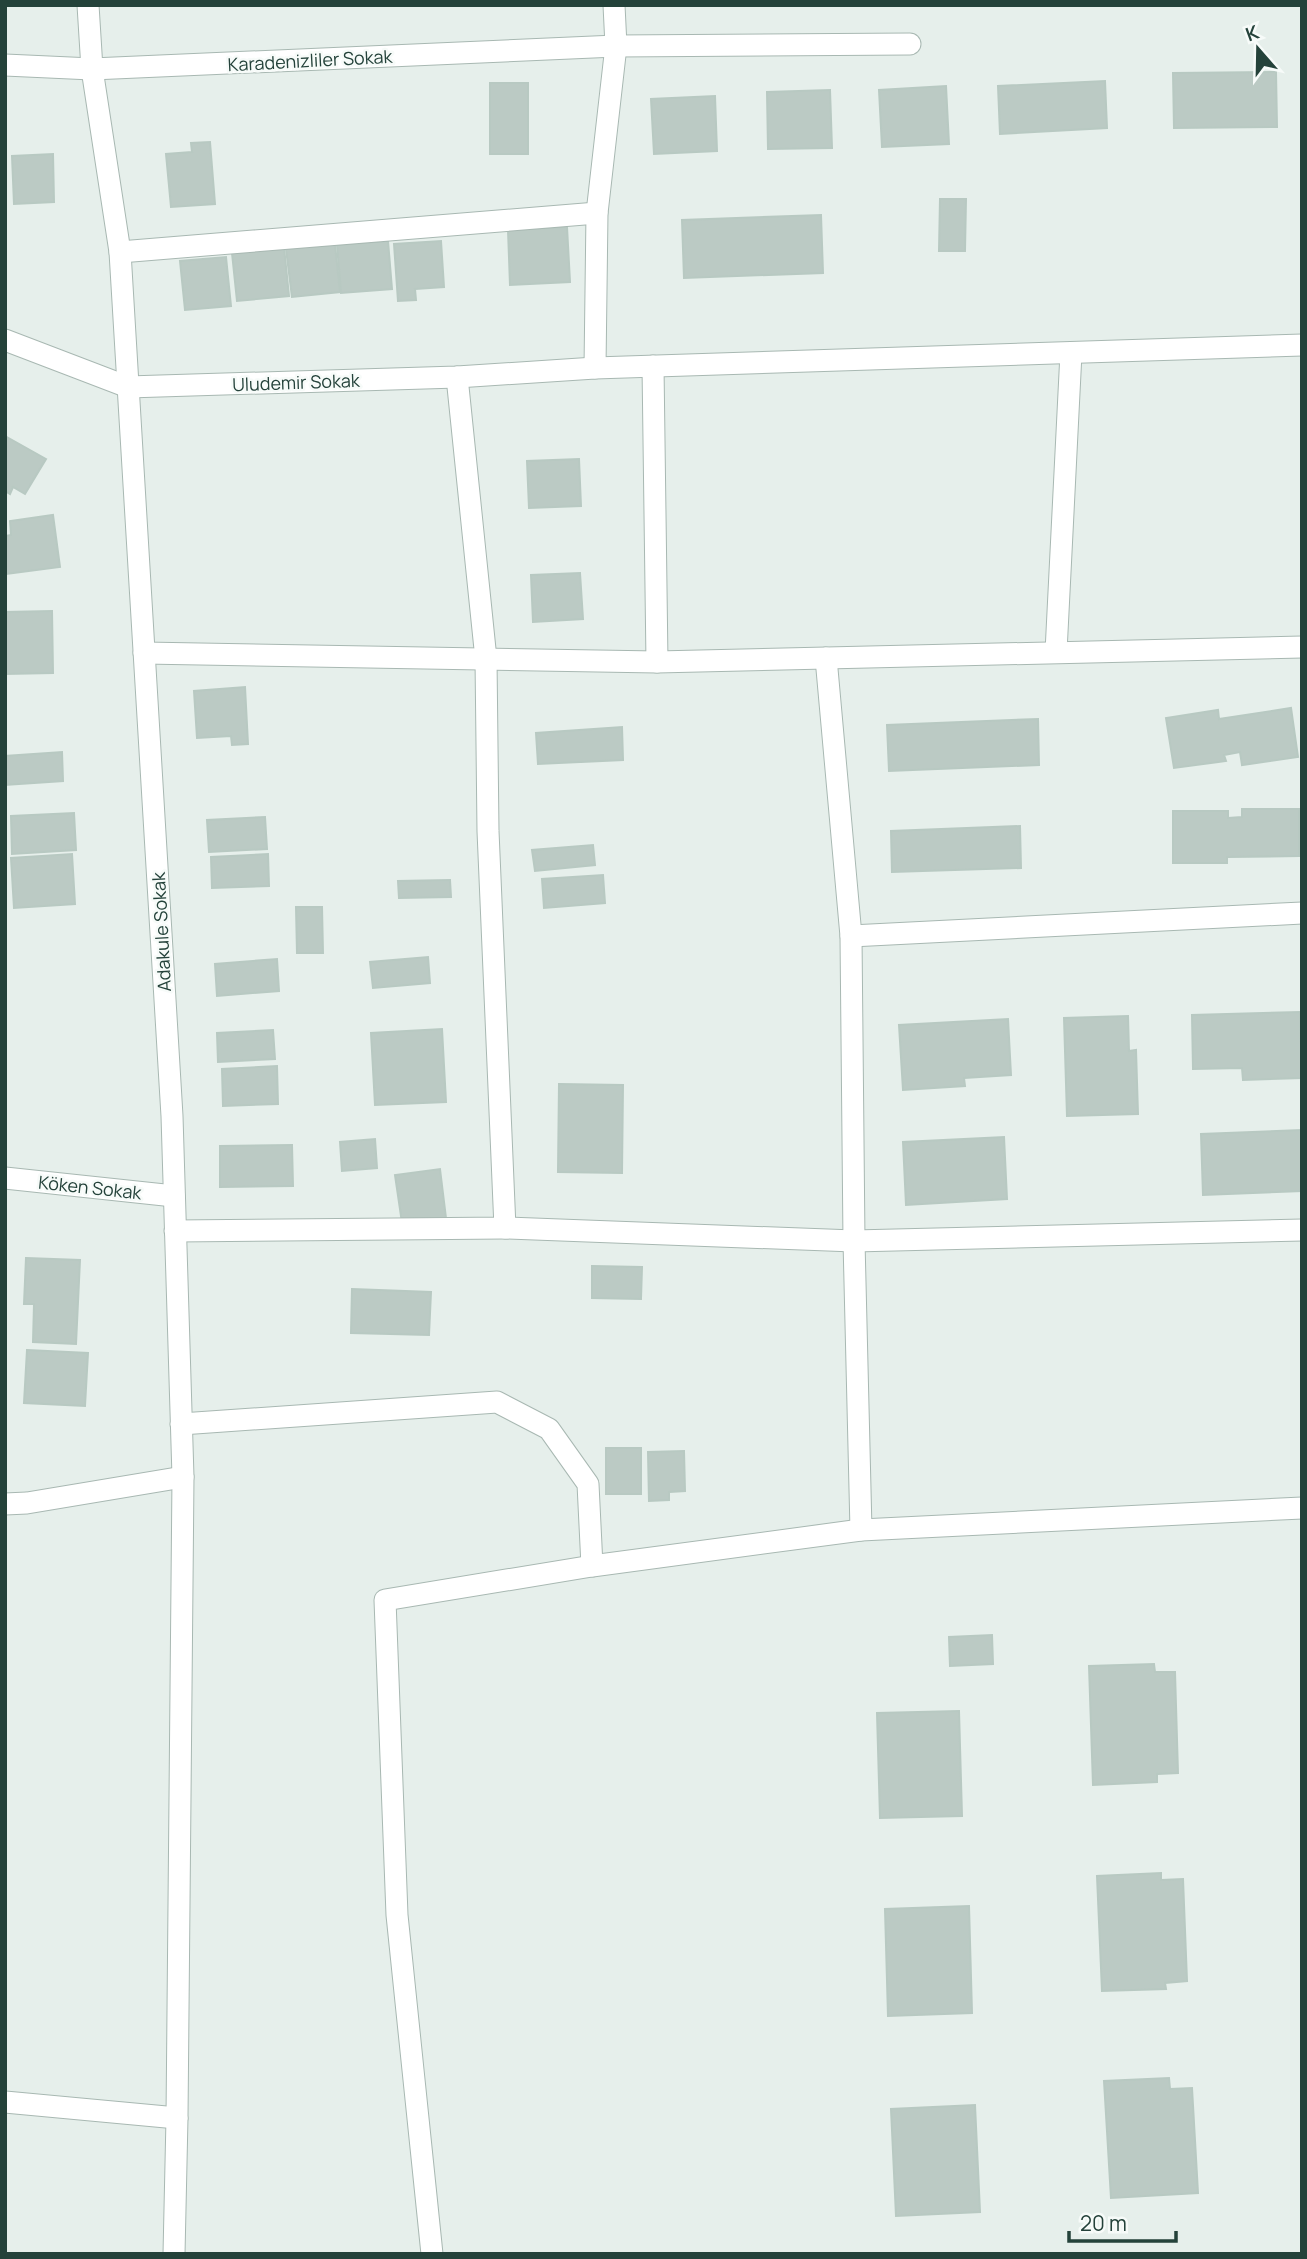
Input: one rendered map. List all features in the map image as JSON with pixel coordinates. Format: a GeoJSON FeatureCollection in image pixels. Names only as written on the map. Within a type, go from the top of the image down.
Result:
{"type":"FeatureCollection","features":[{"type":"Feature","properties":{"kind":"street","name":"Adakule Sokak"},"geometry":{"type":"LineString","coordinates":[[88,5],[92,69],[120,252],[172,1116],[183,1477],[174,2254]]}},
{"type":"Feature","properties":{"kind":"street"},"geometry":{"type":"LineString","coordinates":[[595,368],[597,213],[616,46],[614,5]]}},
{"type":"Feature","properties":{"kind":"street","name":"Karadenizliler Sokak"},"geometry":{"type":"LineString","coordinates":[[5,65],[92,69],[616,46],[910,44]]}},
{"type":"Feature","properties":{"kind":"street"},"geometry":{"type":"LineString","coordinates":[[120,252],[597,213]]}},
{"type":"Feature","properties":{"kind":"street","name":"Uludemir Sokak"},"geometry":{"type":"LineString","coordinates":[[5,340],[128,387],[457,377],[595,368],[1302,345]]}},
{"type":"Feature","properties":{"kind":"street"},"geometry":{"type":"LineString","coordinates":[[1056,652],[1072,354]]}},
{"type":"Feature","properties":{"kind":"street"},"geometry":{"type":"LineString","coordinates":[[653,366],[657,662]]}},
{"type":"Feature","properties":{"kind":"street"},"geometry":{"type":"LineString","coordinates":[[457,377],[486,659],[488,831],[505,1228]]}},
{"type":"Feature","properties":{"kind":"street"},"geometry":{"type":"LineString","coordinates":[[144,653],[657,662],[1302,647]]}},
{"type":"Feature","properties":{"kind":"street"},"geometry":{"type":"LineString","coordinates":[[826,658],[851,936],[854,1241],[861,1530]]}},
{"type":"Feature","properties":{"kind":"street"},"geometry":{"type":"LineString","coordinates":[[851,936],[1302,913]]}},
{"type":"Feature","properties":{"kind":"street","name":"Köken Sokak"},"geometry":{"type":"LineString","coordinates":[[5,1178],[174,1196]]}},
{"type":"Feature","properties":{"kind":"street"},"geometry":{"type":"LineString","coordinates":[[175,1231],[505,1228],[854,1241],[1302,1230]]}},
{"type":"Feature","properties":{"kind":"street"},"geometry":{"type":"LineString","coordinates":[[181,1424],[497,1402],[549,1429],[588,1483],[592,1566]]}},
{"type":"Feature","properties":{"kind":"street"},"geometry":{"type":"LineString","coordinates":[[5,1504],[27,1503],[183,1477]]}},
{"type":"Feature","properties":{"kind":"street"},"geometry":{"type":"LineString","coordinates":[[432,2254],[397,1915],[385,1600],[592,1566],[861,1530],[1302,1508]]}},
{"type":"Feature","properties":{"kind":"street"},"geometry":{"type":"LineString","coordinates":[[5,2102],[177,2118]]}},
{"type":"Feature","properties":{"kind":"building"},"geometry":{"type":"Polygon","coordinates":[[[1276,72],[1277,127],[1174,128],[1173,73],[1276,72]]]}},
{"type":"Feature","properties":{"kind":"building"},"geometry":{"type":"Polygon","coordinates":[[[1105,81],[1107,128],[1000,134],[998,86],[1105,81]]]}},
{"type":"Feature","properties":{"kind":"building"},"geometry":{"type":"Polygon","coordinates":[[[490,83],[528,83],[528,154],[490,154],[490,83]]]}},
{"type":"Feature","properties":{"kind":"building"},"geometry":{"type":"Polygon","coordinates":[[[946,86],[949,144],[882,147],[879,90],[946,86]]]}},
{"type":"Feature","properties":{"kind":"building"},"geometry":{"type":"Polygon","coordinates":[[[830,90],[832,148],[768,149],[767,92],[830,90]]]}},
{"type":"Feature","properties":{"kind":"building"},"geometry":{"type":"Polygon","coordinates":[[[715,96],[717,151],[654,154],[651,99],[715,96]]]}},
{"type":"Feature","properties":{"kind":"building"},"geometry":{"type":"Polygon","coordinates":[[[210,142],[215,204],[171,207],[166,154],[192,152],[191,143],[210,142]]]}},
{"type":"Feature","properties":{"kind":"building"},"geometry":{"type":"Polygon","coordinates":[[[53,154],[54,202],[14,204],[12,156],[53,154]]]}},
{"type":"Feature","properties":{"kind":"building"},"geometry":{"type":"Polygon","coordinates":[[[940,199],[966,199],[965,251],[939,251],[940,199]]]}},
{"type":"Feature","properties":{"kind":"building"},"geometry":{"type":"Polygon","coordinates":[[[821,215],[823,273],[684,278],[682,220],[821,215]]]}},
{"type":"Feature","properties":{"kind":"building"},"geometry":{"type":"Polygon","coordinates":[[[567,227],[570,282],[510,285],[508,230],[567,227]]]}},
{"type":"Feature","properties":{"kind":"building"},"geometry":{"type":"Polygon","coordinates":[[[388,241],[392,289],[341,293],[337,245],[388,241]]]}},
{"type":"Feature","properties":{"kind":"building"},"geometry":{"type":"Polygon","coordinates":[[[441,241],[444,287],[415,289],[416,300],[398,301],[394,244],[441,241]]]}},
{"type":"Feature","properties":{"kind":"building"},"geometry":{"type":"Polygon","coordinates":[[[335,244],[340,292],[292,297],[286,249],[335,244]]]}},
{"type":"Feature","properties":{"kind":"building"},"geometry":{"type":"Polygon","coordinates":[[[284,247],[289,296],[237,301],[232,253],[284,247]]]}},
{"type":"Feature","properties":{"kind":"building"},"geometry":{"type":"Polygon","coordinates":[[[226,257],[231,306],[185,310],[180,261],[226,257]]]}},
{"type":"Feature","properties":{"kind":"building"},"geometry":{"type":"Polygon","coordinates":[[[5,436],[46,459],[25,494],[13,487],[10,494],[5,491],[5,436]]]}},
{"type":"Feature","properties":{"kind":"building"},"geometry":{"type":"Polygon","coordinates":[[[579,459],[581,506],[529,508],[527,461],[579,459]]]}},
{"type":"Feature","properties":{"kind":"building"},"geometry":{"type":"Polygon","coordinates":[[[53,515],[60,567],[5,574],[5,536],[11,535],[10,521],[53,515]]]}},
{"type":"Feature","properties":{"kind":"building"},"geometry":{"type":"Polygon","coordinates":[[[580,573],[583,619],[533,622],[531,575],[580,573]]]}},
{"type":"Feature","properties":{"kind":"building"},"geometry":{"type":"Polygon","coordinates":[[[52,611],[53,673],[5,674],[5,612],[52,611]]]}},
{"type":"Feature","properties":{"kind":"building"},"geometry":{"type":"Polygon","coordinates":[[[245,687],[248,744],[232,745],[231,736],[197,738],[194,691],[245,687]]]}},
{"type":"Feature","properties":{"kind":"building"},"geometry":{"type":"Polygon","coordinates":[[[1291,708],[1298,757],[1242,765],[1240,752],[1224,755],[1226,761],[1174,768],[1166,718],[1218,710],[1219,719],[1291,708]]]}},
{"type":"Feature","properties":{"kind":"building"},"geometry":{"type":"Polygon","coordinates":[[[1038,719],[1039,765],[889,771],[887,725],[1038,719]]]}},
{"type":"Feature","properties":{"kind":"building"},"geometry":{"type":"Polygon","coordinates":[[[622,727],[623,760],[538,764],[536,733],[622,727]]]}},
{"type":"Feature","properties":{"kind":"building"},"geometry":{"type":"Polygon","coordinates":[[[62,752],[63,781],[5,785],[5,756],[62,752]]]}},
{"type":"Feature","properties":{"kind":"building"},"geometry":{"type":"Polygon","coordinates":[[[1242,809],[1299,809],[1299,856],[1227,857],[1227,863],[1173,863],[1173,811],[1228,811],[1228,818],[1242,817],[1242,809]]]}},
{"type":"Feature","properties":{"kind":"building"},"geometry":{"type":"Polygon","coordinates":[[[74,813],[76,850],[12,854],[11,816],[74,813]]]}},
{"type":"Feature","properties":{"kind":"building"},"geometry":{"type":"Polygon","coordinates":[[[265,817],[267,849],[209,852],[207,820],[265,817]]]}},
{"type":"Feature","properties":{"kind":"building"},"geometry":{"type":"Polygon","coordinates":[[[1020,826],[1021,868],[892,872],[891,831],[1020,826]]]}},
{"type":"Feature","properties":{"kind":"building"},"geometry":{"type":"Polygon","coordinates":[[[593,845],[595,865],[535,871],[532,850],[593,845]]]}},
{"type":"Feature","properties":{"kind":"building"},"geometry":{"type":"Polygon","coordinates":[[[72,854],[75,904],[14,908],[11,858],[72,854]]]}},
{"type":"Feature","properties":{"kind":"building"},"geometry":{"type":"Polygon","coordinates":[[[268,854],[269,886],[212,888],[211,857],[268,854]]]}},
{"type":"Feature","properties":{"kind":"building"},"geometry":{"type":"Polygon","coordinates":[[[603,875],[605,903],[544,908],[542,879],[603,875]]]}},
{"type":"Feature","properties":{"kind":"building"},"geometry":{"type":"Polygon","coordinates":[[[450,880],[451,897],[399,898],[398,881],[450,880]]]}},
{"type":"Feature","properties":{"kind":"building"},"geometry":{"type":"Polygon","coordinates":[[[296,907],[322,907],[323,953],[297,953],[296,907]]]}},
{"type":"Feature","properties":{"kind":"building"},"geometry":{"type":"Polygon","coordinates":[[[428,957],[430,983],[373,988],[370,962],[428,957]]]}},
{"type":"Feature","properties":{"kind":"building"},"geometry":{"type":"Polygon","coordinates":[[[277,959],[279,991],[217,996],[215,964],[277,959]]]}},
{"type":"Feature","properties":{"kind":"building"},"geometry":{"type":"Polygon","coordinates":[[[1300,1012],[1302,1078],[1243,1080],[1242,1068],[1193,1069],[1192,1015],[1300,1012]]]}},
{"type":"Feature","properties":{"kind":"building"},"geometry":{"type":"Polygon","coordinates":[[[1128,1016],[1129,1051],[1136,1050],[1138,1114],[1067,1116],[1064,1018],[1128,1016]]]}},
{"type":"Feature","properties":{"kind":"building"},"geometry":{"type":"Polygon","coordinates":[[[1008,1019],[1011,1075],[964,1078],[965,1086],[903,1090],[899,1025],[1008,1019]]]}},
{"type":"Feature","properties":{"kind":"building"},"geometry":{"type":"Polygon","coordinates":[[[442,1029],[446,1102],[375,1105],[371,1033],[442,1029]]]}},
{"type":"Feature","properties":{"kind":"building"},"geometry":{"type":"Polygon","coordinates":[[[273,1030],[275,1059],[218,1062],[217,1033],[273,1030]]]}},
{"type":"Feature","properties":{"kind":"building"},"geometry":{"type":"Polygon","coordinates":[[[277,1066],[278,1104],[223,1106],[222,1069],[277,1066]]]}},
{"type":"Feature","properties":{"kind":"building"},"geometry":{"type":"Polygon","coordinates":[[[559,1084],[623,1085],[622,1173],[558,1172],[559,1084]]]}},
{"type":"Feature","properties":{"kind":"building"},"geometry":{"type":"Polygon","coordinates":[[[1302,1130],[1302,1191],[1203,1195],[1201,1134],[1302,1130]]]}},
{"type":"Feature","properties":{"kind":"building"},"geometry":{"type":"Polygon","coordinates":[[[1004,1137],[1007,1199],[906,1205],[903,1142],[1004,1137]]]}},
{"type":"Feature","properties":{"kind":"building"},"geometry":{"type":"Polygon","coordinates":[[[375,1139],[377,1168],[342,1171],[340,1142],[375,1139]]]}},
{"type":"Feature","properties":{"kind":"building"},"geometry":{"type":"Polygon","coordinates":[[[292,1145],[293,1186],[220,1187],[220,1146],[292,1145]]]}},
{"type":"Feature","properties":{"kind":"building"},"geometry":{"type":"Polygon","coordinates":[[[440,1169],[446,1218],[402,1223],[395,1175],[440,1169]]]}},
{"type":"Feature","properties":{"kind":"building"},"geometry":{"type":"Polygon","coordinates":[[[26,1258],[80,1260],[76,1344],[33,1342],[34,1304],[24,1304],[26,1258]]]}},
{"type":"Feature","properties":{"kind":"building"},"geometry":{"type":"Polygon","coordinates":[[[592,1266],[642,1267],[641,1299],[592,1298],[592,1266]]]}},
{"type":"Feature","properties":{"kind":"building"},"geometry":{"type":"Polygon","coordinates":[[[352,1289],[431,1292],[429,1335],[351,1333],[352,1289]]]}},
{"type":"Feature","properties":{"kind":"building"},"geometry":{"type":"Polygon","coordinates":[[[27,1350],[88,1353],[85,1406],[24,1403],[27,1350]]]}},
{"type":"Feature","properties":{"kind":"building"},"geometry":{"type":"Polygon","coordinates":[[[606,1448],[641,1448],[641,1494],[606,1494],[606,1448]]]}},
{"type":"Feature","properties":{"kind":"building"},"geometry":{"type":"Polygon","coordinates":[[[684,1451],[685,1491],[669,1492],[669,1500],[649,1501],[648,1452],[684,1451]]]}},
{"type":"Feature","properties":{"kind":"building"},"geometry":{"type":"Polygon","coordinates":[[[992,1635],[993,1664],[950,1666],[949,1637],[992,1635]]]}},
{"type":"Feature","properties":{"kind":"building"},"geometry":{"type":"Polygon","coordinates":[[[1154,1664],[1155,1672],[1175,1672],[1178,1773],[1157,1774],[1157,1782],[1093,1785],[1089,1666],[1154,1664]]]}},
{"type":"Feature","properties":{"kind":"building"},"geometry":{"type":"Polygon","coordinates":[[[959,1711],[962,1816],[880,1818],[877,1713],[959,1711]]]}},
{"type":"Feature","properties":{"kind":"building"},"geometry":{"type":"Polygon","coordinates":[[[1161,1873],[1161,1880],[1183,1879],[1187,1981],[1165,1983],[1166,1989],[1102,1991],[1097,1876],[1161,1873]]]}},
{"type":"Feature","properties":{"kind":"building"},"geometry":{"type":"Polygon","coordinates":[[[969,1906],[972,2013],[888,2016],[885,1909],[969,1906]]]}},
{"type":"Feature","properties":{"kind":"building"},"geometry":{"type":"Polygon","coordinates":[[[1169,2078],[1170,2089],[1192,2088],[1198,2193],[1111,2198],[1104,2081],[1169,2078]]]}},
{"type":"Feature","properties":{"kind":"building"},"geometry":{"type":"Polygon","coordinates":[[[975,2105],[980,2212],[896,2216],[891,2109],[975,2105]]]}}]}
